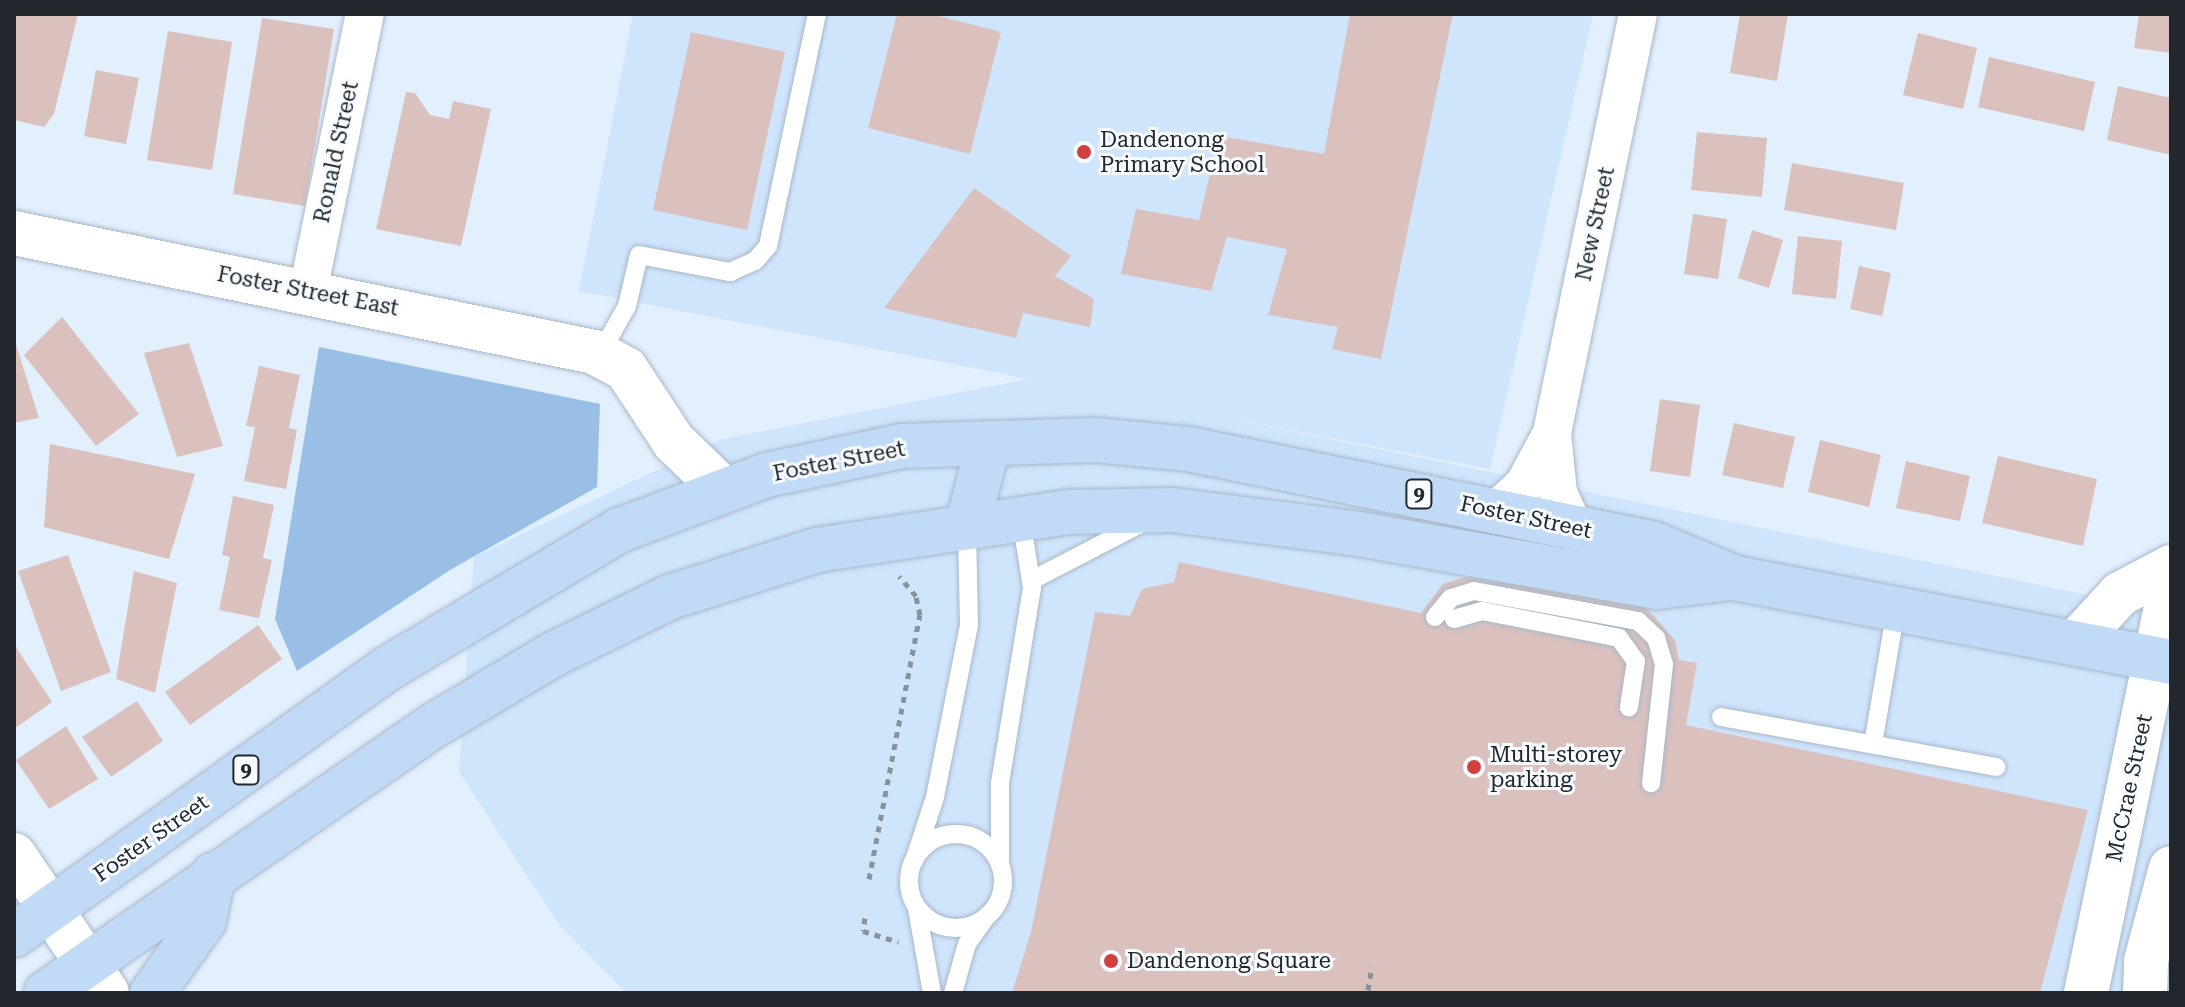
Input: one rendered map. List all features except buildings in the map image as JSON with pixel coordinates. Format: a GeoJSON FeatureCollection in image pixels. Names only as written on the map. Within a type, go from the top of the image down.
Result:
{"type":"FeatureCollection","features":[{"type":"Feature","properties":{"kind":"highway","name":"Foster Street"},"geometry":{"type":"LineString","coordinates":[[52,909],[455,626],[620,530],[723,489],[902,446],[1095,440],[1188,449],[1654,544],[1735,578],[2163,660]]}},
{"type":"Feature","properties":{"kind":"highway"},"geometry":{"type":"LineString","coordinates":[[989,443],[1021,518]]}},
{"type":"Feature","properties":{"kind":"highway"},"geometry":{"type":"LineString","coordinates":[[967,526],[989,443]]}},
{"type":"Feature","properties":{"kind":"highway","name":"Foster Street"},"geometry":{"type":"LineString","coordinates":[[98,979],[213,875],[438,723],[552,655],[670,597],[817,550],[1021,518],[1172,510],[1359,534],[1657,587],[1735,578]]}},
{"type":"Feature","properties":{"kind":"highway"},"geometry":{"type":"LineString","coordinates":[[152,993],[204,921],[213,875]]}},
{"type":"Feature","properties":{"kind":"highway","name":"9"},"geometry":{"type":"LineString","coordinates":[[14,935],[52,909]]}},
{"type":"Feature","properties":{"kind":"highway","name":"9"},"geometry":{"type":"LineString","coordinates":[[46,993],[98,979]]}},
{"type":"Feature","properties":{"kind":"street","name":"Ronald Street"},"geometry":{"type":"LineString","coordinates":[[308,291],[365,14]]}},
{"type":"Feature","properties":{"kind":"street","name":"New Street"},"geometry":{"type":"LineString","coordinates":[[1497,510],[1524,485],[1552,433],[1638,14]]}},
{"type":"Feature","properties":{"kind":"street","name":"Foster Street East"},"geometry":{"type":"LineString","coordinates":[[14,233],[308,291],[600,354]]}},
{"type":"Feature","properties":{"kind":"street"},"geometry":{"type":"LineString","coordinates":[[600,354],[630,373],[674,442],[723,489]]}},
{"type":"Feature","properties":{"kind":"street","name":"New Street"},"geometry":{"type":"LineString","coordinates":[[1552,433],[1559,500],[1573,526]]}},
{"type":"Feature","properties":{"kind":"street"},"geometry":{"type":"LineString","coordinates":[[2075,643],[2120,594],[2171,567]]}},
{"type":"Feature","properties":{"kind":"street","name":"McCrae Street"},"geometry":{"type":"LineString","coordinates":[[2086,993],[2163,660],[2171,583]]}},
{"type":"Feature","properties":{"kind":"street"},"geometry":{"type":"LineString","coordinates":[[14,855],[98,979]]}},
{"type":"Feature","properties":{"kind":"street"},"geometry":{"type":"LineString","coordinates":[[2145,993],[2146,961],[2171,868]]}},
{"type":"Feature","properties":{"kind":"lane"},"geometry":{"type":"LineString","coordinates":[[600,354],[627,306],[639,255],[730,272],[755,261],[768,246],[817,14]]}},
{"type":"Feature","properties":{"kind":"lane"},"geometry":{"type":"LineString","coordinates":[[1032,580],[1172,510]]}},
{"type":"Feature","properties":{"kind":"lane"},"geometry":{"type":"LineString","coordinates":[[953,993],[967,944],[1002,892],[998,793],[1032,580],[1021,518]]}},
{"type":"Feature","properties":{"kind":"lane"},"geometry":{"type":"LineString","coordinates":[[932,993],[927,944],[909,886],[935,797],[969,625],[967,526]]}},
{"type":"Feature","properties":{"kind":"lane"},"geometry":{"type":"LineString","coordinates":[[1629,707],[1634,652],[1605,633],[1482,611],[1444,618],[1451,598],[1474,591],[1626,616],[1656,638],[1663,681],[1651,783]]}},
{"type":"Feature","properties":{"kind":"lane"},"geometry":{"type":"LineString","coordinates":[[1873,744],[1896,609]]}},
{"type":"Feature","properties":{"kind":"lane"},"geometry":{"type":"LineString","coordinates":[[1721,717],[1997,767]]}},
{"type":"Feature","properties":{"kind":"lane"},"geometry":{"type":"LineString","coordinates":[[914,861],[935,839],[958,834],[981,841],[1000,865]]}},
{"type":"Feature","properties":{"kind":"lane"},"geometry":{"type":"LineString","coordinates":[[917,907],[933,923],[955,929],[989,915]]}},
{"type":"Feature","properties":{"kind":"path"},"geometry":{"type":"LineString","coordinates":[[869,879],[920,615],[906,582],[887,570]]}},
{"type":"Feature","properties":{"kind":"path"},"geometry":{"type":"LineString","coordinates":[[865,918],[863,931],[895,940],[905,951]]}},
{"type":"Feature","properties":{"kind":"path"},"geometry":{"type":"LineString","coordinates":[[1368,990],[1372,966]]}},
{"type":"Feature","properties":{"kind":"shaded area"},"geometry":{"type":"Polygon","coordinates":[[[633,14],[1593,14],[1490,469],[1232,419],[2171,612],[2171,993],[626,993],[559,924],[459,772],[474,557],[722,439],[1029,379],[579,291],[633,14]]]}},
{"type":"Feature","properties":{"kind":"shaded area"},"geometry":{"type":"Polygon","coordinates":[[[319,347],[600,404],[597,487],[450,570],[297,671],[275,619],[319,347]]]}},
{"type":"Feature","properties":{"kind":"place","name":"Dandenong Primary School"},"geometry":{"type":"Point","coordinates":[1084,152]}},
{"type":"Feature","properties":{"kind":"place","name":"Multi-storey parking"},"geometry":{"type":"Point","coordinates":[1474,767]}},
{"type":"Feature","properties":{"kind":"place","name":"Dandenong Square"},"geometry":{"type":"Point","coordinates":[1111,961]}}]}
